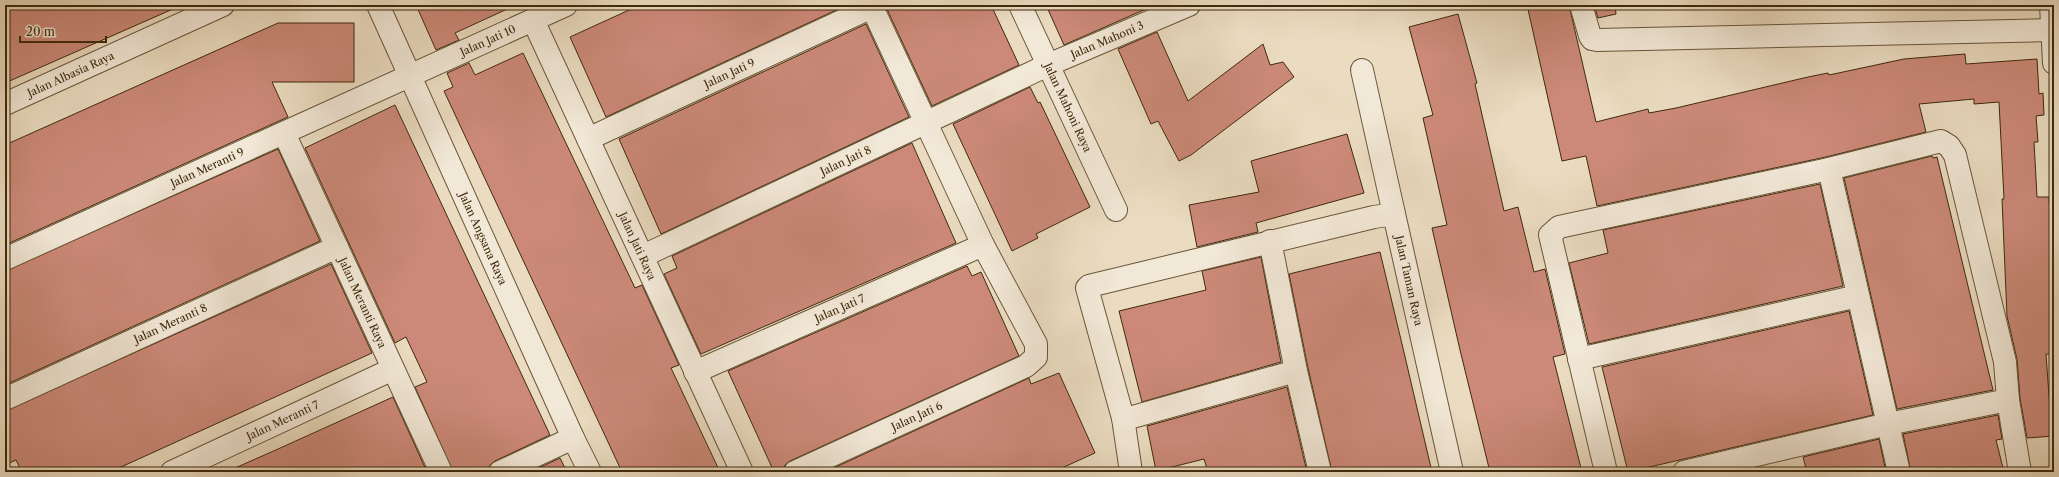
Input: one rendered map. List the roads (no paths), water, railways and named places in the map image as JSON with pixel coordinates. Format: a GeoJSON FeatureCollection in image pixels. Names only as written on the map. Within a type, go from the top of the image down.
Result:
{"type":"FeatureCollection","features":[{"type":"Feature","properties":{"kind":"street","name":"Jalan Albasia Raya"},"geometry":{"type":"LineString","coordinates":[[5,104],[223,5]]}},
{"type":"Feature","properties":{"kind":"street","name":"Jalan Angsana Raya"},"geometry":{"type":"LineString","coordinates":[[378,5],[573,438],[590,472]]}},
{"type":"Feature","properties":{"kind":"street","name":"Jalan Jati 10"},"geometry":{"type":"LineString","coordinates":[[410,76],[566,5]]}},
{"type":"Feature","properties":{"kind":"street","name":"Jalan Mahoni Raya"},"geometry":{"type":"LineString","coordinates":[[1020,5],[1116,210]]}},
{"type":"Feature","properties":{"kind":"street","name":"Jalan Mahoni 3"},"geometry":{"type":"LineString","coordinates":[[1048,65],[1189,5]]}},
{"type":"Feature","properties":{"kind":"street"},"geometry":{"type":"LineString","coordinates":[[1581,5],[1590,36],[1597,40],[2052,30]]}},
{"type":"Feature","properties":{"kind":"street"},"geometry":{"type":"LineString","coordinates":[[2051,5],[2054,63]]}},
{"type":"Feature","properties":{"kind":"street"},"geometry":{"type":"LineString","coordinates":[[871,6],[983,245]]}},
{"type":"Feature","properties":{"kind":"street","name":"Jalan Jati 9"},"geometry":{"type":"LineString","coordinates":[[588,139],[871,6]]}},
{"type":"Feature","properties":{"kind":"street","name":"Jalan Jati Raya"},"geometry":{"type":"LineString","coordinates":[[533,20],[742,472]]}},
{"type":"Feature","properties":{"kind":"street","name":"Jalan Jati 8"},"geometry":{"type":"LineString","coordinates":[[643,256],[1048,65]]}},
{"type":"Feature","properties":{"kind":"street","name":"Jalan Taman Raya"},"geometry":{"type":"LineString","coordinates":[[1362,70],[1452,472]]}},
{"type":"Feature","properties":{"kind":"street","name":"Jalan Meranti 9"},"geometry":{"type":"LineString","coordinates":[[5,259],[410,76]]}},
{"type":"Feature","properties":{"kind":"street","name":"Jalan Meranti Raya"},"geometry":{"type":"LineString","coordinates":[[284,133],[441,472]]}},
{"type":"Feature","properties":{"kind":"street"},"geometry":{"type":"LineString","coordinates":[[1606,472],[1550,235],[1560,227],[1829,169],[1941,141],[1949,146],[1955,155],[2005,362],[2008,400],[2020,472]]}},
{"type":"Feature","properties":{"kind":"street"},"geometry":{"type":"LineString","coordinates":[[1829,169],[1899,472]]}},
{"type":"Feature","properties":{"kind":"street"},"geometry":{"type":"LineString","coordinates":[[1132,472],[1123,418],[1087,288],[1089,286],[1270,241],[1374,217],[1394,214]]}},
{"type":"Feature","properties":{"kind":"street"},"geometry":{"type":"LineString","coordinates":[[1270,241],[1296,371],[1320,472]]}},
{"type":"Feature","properties":{"kind":"street","name":"Jalan Jati 6"},"geometry":{"type":"LineString","coordinates":[[796,472],[1026,366],[1036,357],[1036,344],[983,245]]}},
{"type":"Feature","properties":{"kind":"street","name":"Jalan Jati 7"},"geometry":{"type":"LineString","coordinates":[[695,372],[983,245]]}},
{"type":"Feature","properties":{"kind":"street","name":"Jalan Meranti 8"},"geometry":{"type":"LineString","coordinates":[[5,399],[337,247]]}},
{"type":"Feature","properties":{"kind":"street"},"geometry":{"type":"LineString","coordinates":[[1579,359],[1858,296]]}},
{"type":"Feature","properties":{"kind":"street","name":"Jalan Meranti 7"},"geometry":{"type":"LineString","coordinates":[[172,472],[393,369]]}},
{"type":"Feature","properties":{"kind":"street"},"geometry":{"type":"LineString","coordinates":[[1123,418],[1129,418],[1296,371]]}},
{"type":"Feature","properties":{"kind":"street"},"geometry":{"type":"LineString","coordinates":[[1684,472],[1888,424],[2008,400]]}},
{"type":"Feature","properties":{"kind":"street"},"geometry":{"type":"LineString","coordinates":[[500,472],[573,438]]}}]}
